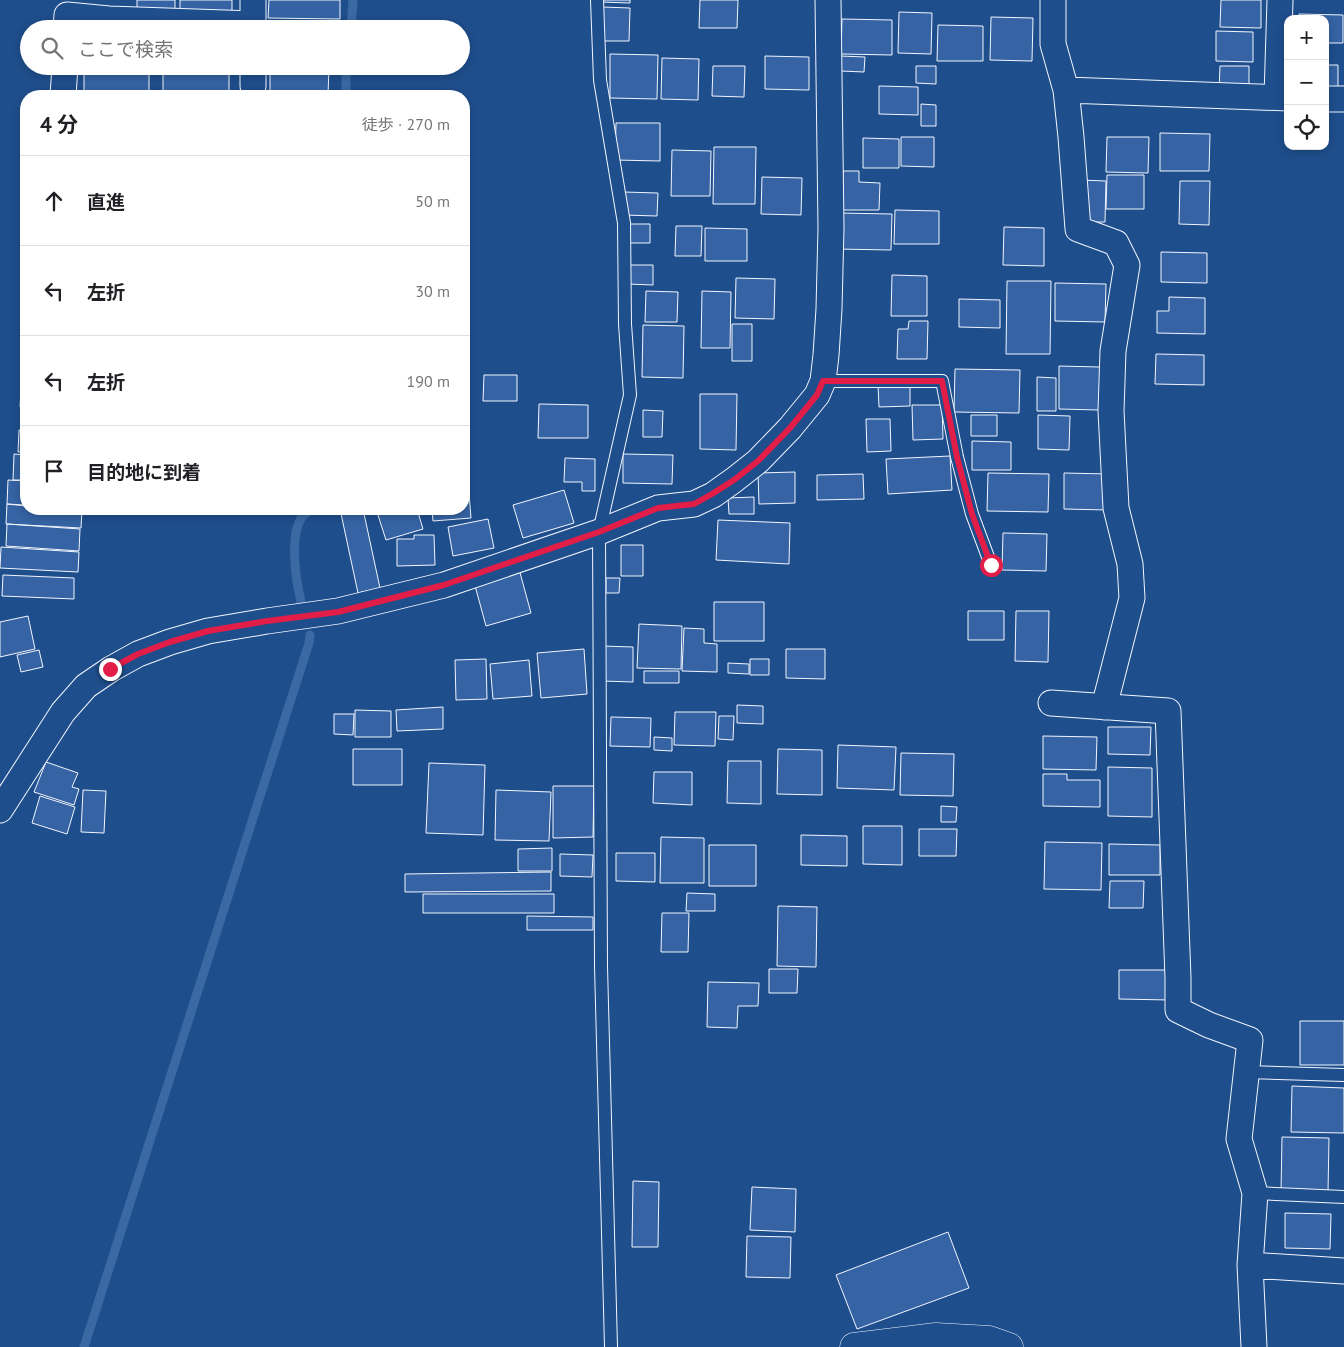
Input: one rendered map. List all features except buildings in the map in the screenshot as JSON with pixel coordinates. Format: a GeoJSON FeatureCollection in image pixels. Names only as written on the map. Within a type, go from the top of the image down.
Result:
{"type":"FeatureCollection","features":[{"type":"Feature","properties":{"kind":"street"},"geometry":{"type":"LineString","coordinates":[[0,810],[63,712],[86,686],[110,669],[138,654],[208,631],[338,612],[444,585],[599,532],[658,508],[694,504],[734,480],[758,461],[790,428],[817,395],[823,381],[829,309],[831,228],[828,0]]}},
{"type":"Feature","properties":{"kind":"street"},"geometry":{"type":"LineString","coordinates":[[1053,0],[1053,44],[1066,90],[1078,229],[1116,243],[1126,265],[1113,351],[1111,411],[1116,508],[1130,564],[1132,598],[1104,706]]}},
{"type":"Feature","properties":{"kind":"street"},"geometry":{"type":"LineString","coordinates":[[1066,90],[1282,98],[1280,0]]}},
{"type":"Feature","properties":{"kind":"street"},"geometry":{"type":"LineString","coordinates":[[67,20],[67,15],[109,10],[253,17]]}},
{"type":"Feature","properties":{"kind":"street"},"geometry":{"type":"LineString","coordinates":[[63,90],[64,75]]}},
{"type":"Feature","properties":{"kind":"street"},"geometry":{"type":"LineString","coordinates":[[1329,99],[1344,99]]}},
{"type":"Feature","properties":{"kind":"street"},"geometry":{"type":"LineString","coordinates":[[1051,703],[1168,711],[1178,1010],[1209,1025],[1250,1040],[1239,1139],[1255,1193],[1250,1265],[1254,1347]]}},
{"type":"Feature","properties":{"kind":"street"},"geometry":{"type":"LineString","coordinates":[[1250,1265],[1344,1271]]}},
{"type":"Feature","properties":{"kind":"street"},"geometry":{"type":"LineString","coordinates":[[854,1347],[936,1337],[989,1340],[1009,1347]]}},
{"type":"Feature","properties":{"kind":"lane"},"geometry":{"type":"LineString","coordinates":[[597,0],[600,80],[624,223],[625,324],[630,395],[599,532],[601,966],[611,1347]]}},
{"type":"Feature","properties":{"kind":"lane"},"geometry":{"type":"LineString","coordinates":[[823,381],[942,381],[957,457],[969,504],[991,565]]}},
{"type":"Feature","properties":{"kind":"lane"},"geometry":{"type":"LineString","coordinates":[[1246,1072],[1344,1075]]}},
{"type":"Feature","properties":{"kind":"lane"},"geometry":{"type":"LineString","coordinates":[[1255,1193],[1344,1197]]}},
{"type":"Feature","properties":{"kind":"waterway"},"geometry":{"type":"LineString","coordinates":[[352,20],[353,0]]}},
{"type":"Feature","properties":{"kind":"waterway"},"geometry":{"type":"LineString","coordinates":[[346,75],[346,90]]}},
{"type":"Feature","properties":{"kind":"waterway"},"geometry":{"type":"LineString","coordinates":[[301,602],[297,582],[295,546],[298,525],[304,515]]}},
{"type":"Feature","properties":{"kind":"waterway"},"geometry":{"type":"LineString","coordinates":[[84,1347],[310,635]]}},
{"type":"Feature","properties":{"kind":"route"},"geometry":{"type":"LineString","coordinates":[[110,669],[138,654],[208,631],[338,612],[444,585],[599,532],[658,508],[694,504],[734,480],[758,461],[790,428],[817,395],[823,381],[942,381],[957,457],[972,514],[991,565]]}}]}
